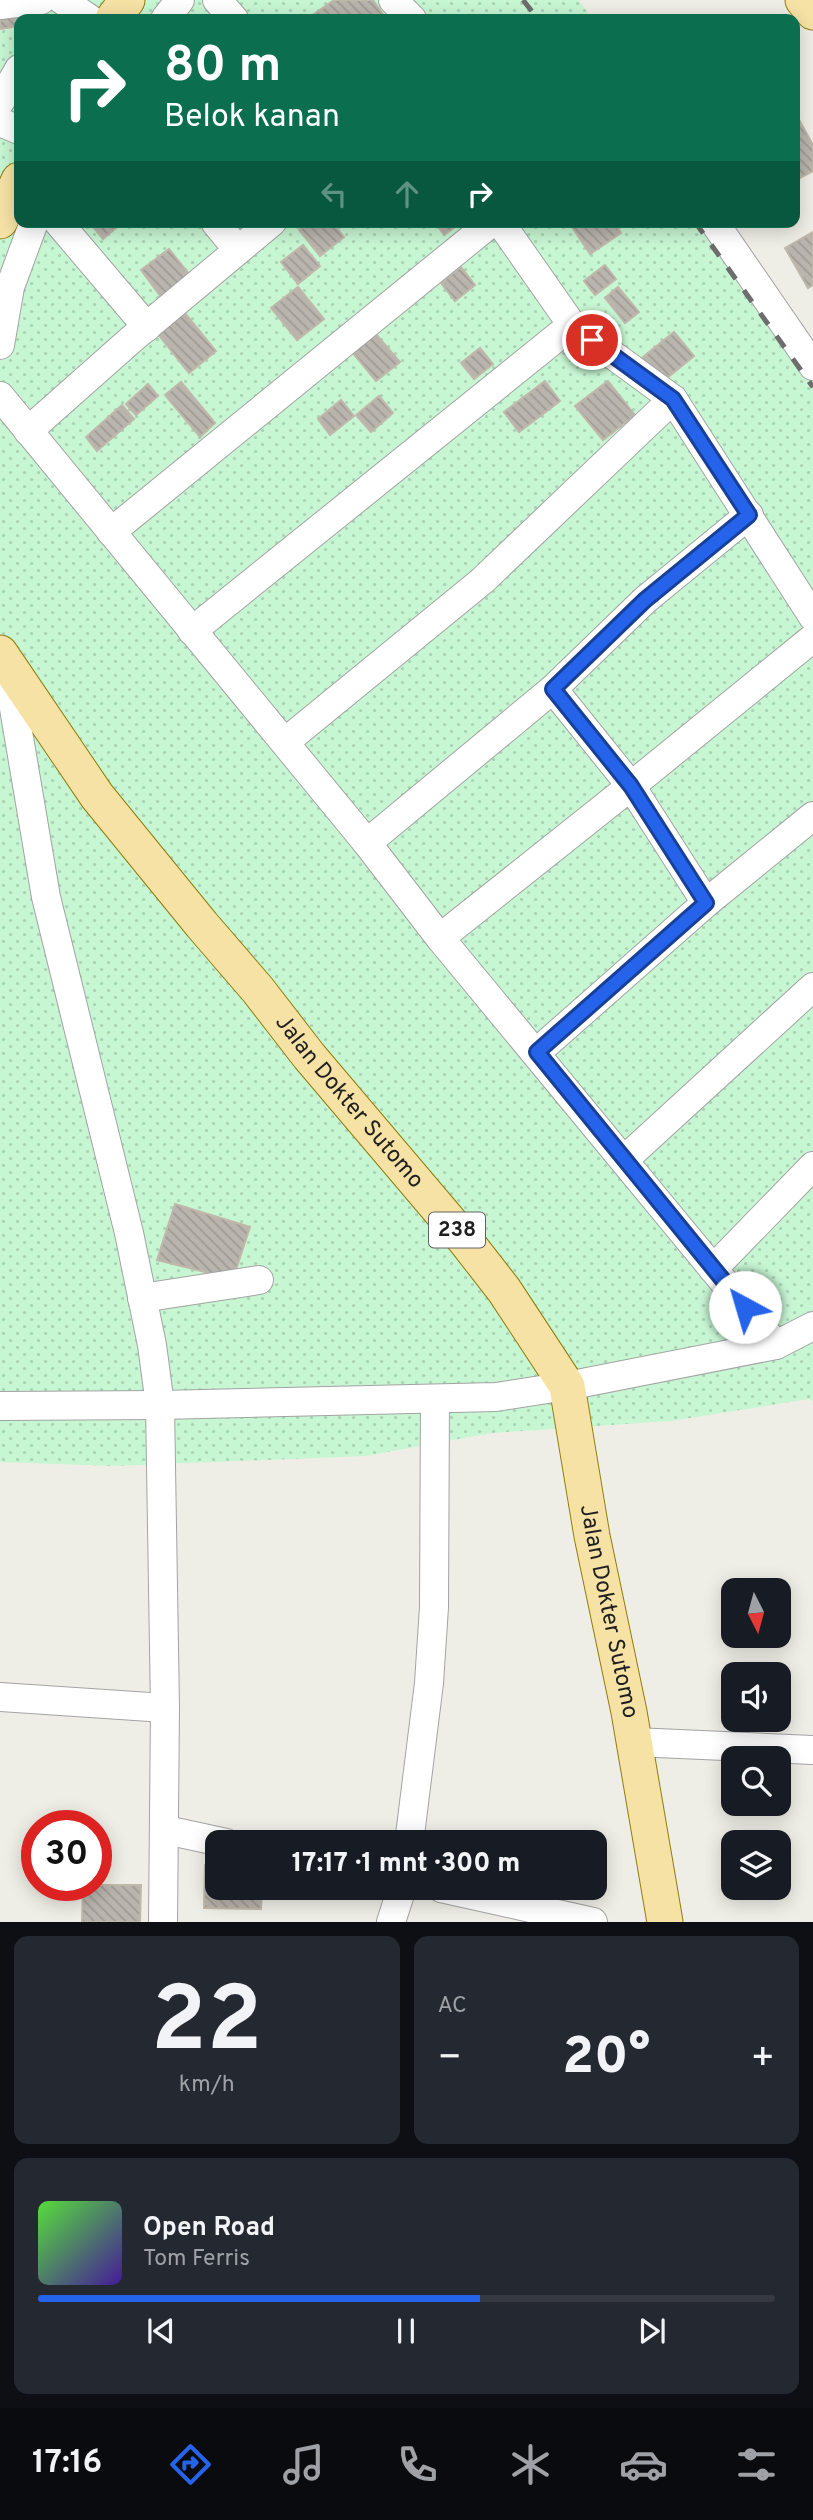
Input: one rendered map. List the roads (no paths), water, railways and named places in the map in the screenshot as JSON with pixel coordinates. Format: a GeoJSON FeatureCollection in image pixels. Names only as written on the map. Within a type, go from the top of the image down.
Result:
{"type":"FeatureCollection","features":[{"type":"Feature","properties":{"kind":"main road"},"geometry":{"type":"LineString","coordinates":[[803,0],[813,12]]}},
{"type":"Feature","properties":{"kind":"main road"},"geometry":{"type":"LineString","coordinates":[[0,220],[14,191]]}},
{"type":"Feature","properties":{"kind":"main road","name":"Jalan Dokter Sutomo"},"geometry":{"type":"LineString","coordinates":[[3,659],[97,796],[258,990],[309,1056],[465,1240],[504,1290],[568,1386],[592,1536],[634,1742],[665,1922]]}},
{"type":"Feature","properties":{"kind":"street"},"geometry":{"type":"LineString","coordinates":[[0,5],[41,0]]}},
{"type":"Feature","properties":{"kind":"street"},"geometry":{"type":"LineString","coordinates":[[60,0],[82,14]]}},
{"type":"Feature","properties":{"kind":"street"},"geometry":{"type":"LineString","coordinates":[[169,14],[180,0]]}},
{"type":"Feature","properties":{"kind":"street"},"geometry":{"type":"LineString","coordinates":[[218,0],[230,14]]}},
{"type":"Feature","properties":{"kind":"street"},"geometry":{"type":"LineString","coordinates":[[393,0],[407,14]]}},
{"type":"Feature","properties":{"kind":"street"},"geometry":{"type":"LineString","coordinates":[[0,102],[14,78]]}},
{"type":"Feature","properties":{"kind":"street"},"geometry":{"type":"LineString","coordinates":[[0,345],[10,287],[32,228]]}},
{"type":"Feature","properties":{"kind":"street"},"geometry":{"type":"LineString","coordinates":[[63,228],[147,327]]}},
{"type":"Feature","properties":{"kind":"street"},"geometry":{"type":"LineString","coordinates":[[220,228],[238,250]]}},
{"type":"Feature","properties":{"kind":"street"},"geometry":{"type":"LineString","coordinates":[[28,430],[265,228]]}},
{"type":"Feature","properties":{"kind":"street"},"geometry":{"type":"LineString","coordinates":[[111,532],[485,228]]}},
{"type":"Feature","properties":{"kind":"street"},"geometry":{"type":"LineString","coordinates":[[504,228],[572,324],[673,399],[813,617]]}},
{"type":"Feature","properties":{"kind":"street"},"geometry":{"type":"LineString","coordinates":[[718,228],[813,366]]}},
{"type":"Feature","properties":{"kind":"street"},"geometry":{"type":"LineString","coordinates":[[192,631],[572,324]]}},
{"type":"Feature","properties":{"kind":"street"},"geometry":{"type":"LineString","coordinates":[[0,396],[367,843],[440,938],[537,1052],[776,1345]]}},
{"type":"Feature","properties":{"kind":"street"},"geometry":{"type":"LineString","coordinates":[[285,743],[482,581],[673,399]]}},
{"type":"Feature","properties":{"kind":"street"},"geometry":{"type":"LineString","coordinates":[[367,843],[553,689],[645,600],[749,515]]}},
{"type":"Feature","properties":{"kind":"street"},"geometry":{"type":"LineString","coordinates":[[440,938],[813,638]]}},
{"type":"Feature","properties":{"kind":"street"},"geometry":{"type":"LineString","coordinates":[[3,659],[46,897],[129,1233],[160,1405],[166,1830],[163,1922]]}},
{"type":"Feature","properties":{"kind":"street"},"geometry":{"type":"LineString","coordinates":[[553,689],[631,786],[706,903]]}},
{"type":"Feature","properties":{"kind":"street"},"geometry":{"type":"LineString","coordinates":[[537,1052],[706,903],[813,816]]}},
{"type":"Feature","properties":{"kind":"street"},"geometry":{"type":"LineString","coordinates":[[624,1160],[813,987]]}},
{"type":"Feature","properties":{"kind":"street"},"geometry":{"type":"LineString","coordinates":[[713,1269],[813,1166]]}},
{"type":"Feature","properties":{"kind":"street"},"geometry":{"type":"LineString","coordinates":[[142,1298],[259,1280]]}},
{"type":"Feature","properties":{"kind":"street"},"geometry":{"type":"LineString","coordinates":[[0,1406],[160,1405],[496,1396],[568,1386],[776,1345],[813,1326]]}},
{"type":"Feature","properties":{"kind":"street"},"geometry":{"type":"LineString","coordinates":[[412,1830],[429,1682],[434,1606],[435,1399]]}},
{"type":"Feature","properties":{"kind":"street"},"geometry":{"type":"LineString","coordinates":[[0,1697],[165,1708]]}},
{"type":"Feature","properties":{"kind":"street"},"geometry":{"type":"LineString","coordinates":[[634,1742],[813,1750]]}},
{"type":"Feature","properties":{"kind":"street"},"geometry":{"type":"LineString","coordinates":[[166,1830],[205,1838]]}},
{"type":"Feature","properties":{"kind":"street"},"geometry":{"type":"LineString","coordinates":[[391,1922],[398,1900]]}},
{"type":"Feature","properties":{"kind":"street"},"geometry":{"type":"LineString","coordinates":[[495,1900],[593,1922]]}},
{"type":"Feature","properties":{"kind":"railway"},"geometry":{"type":"LineString","coordinates":[[523,0],[534,14]]}},
{"type":"Feature","properties":{"kind":"railway"},"geometry":{"type":"LineString","coordinates":[[699,228],[813,387]]}}]}
